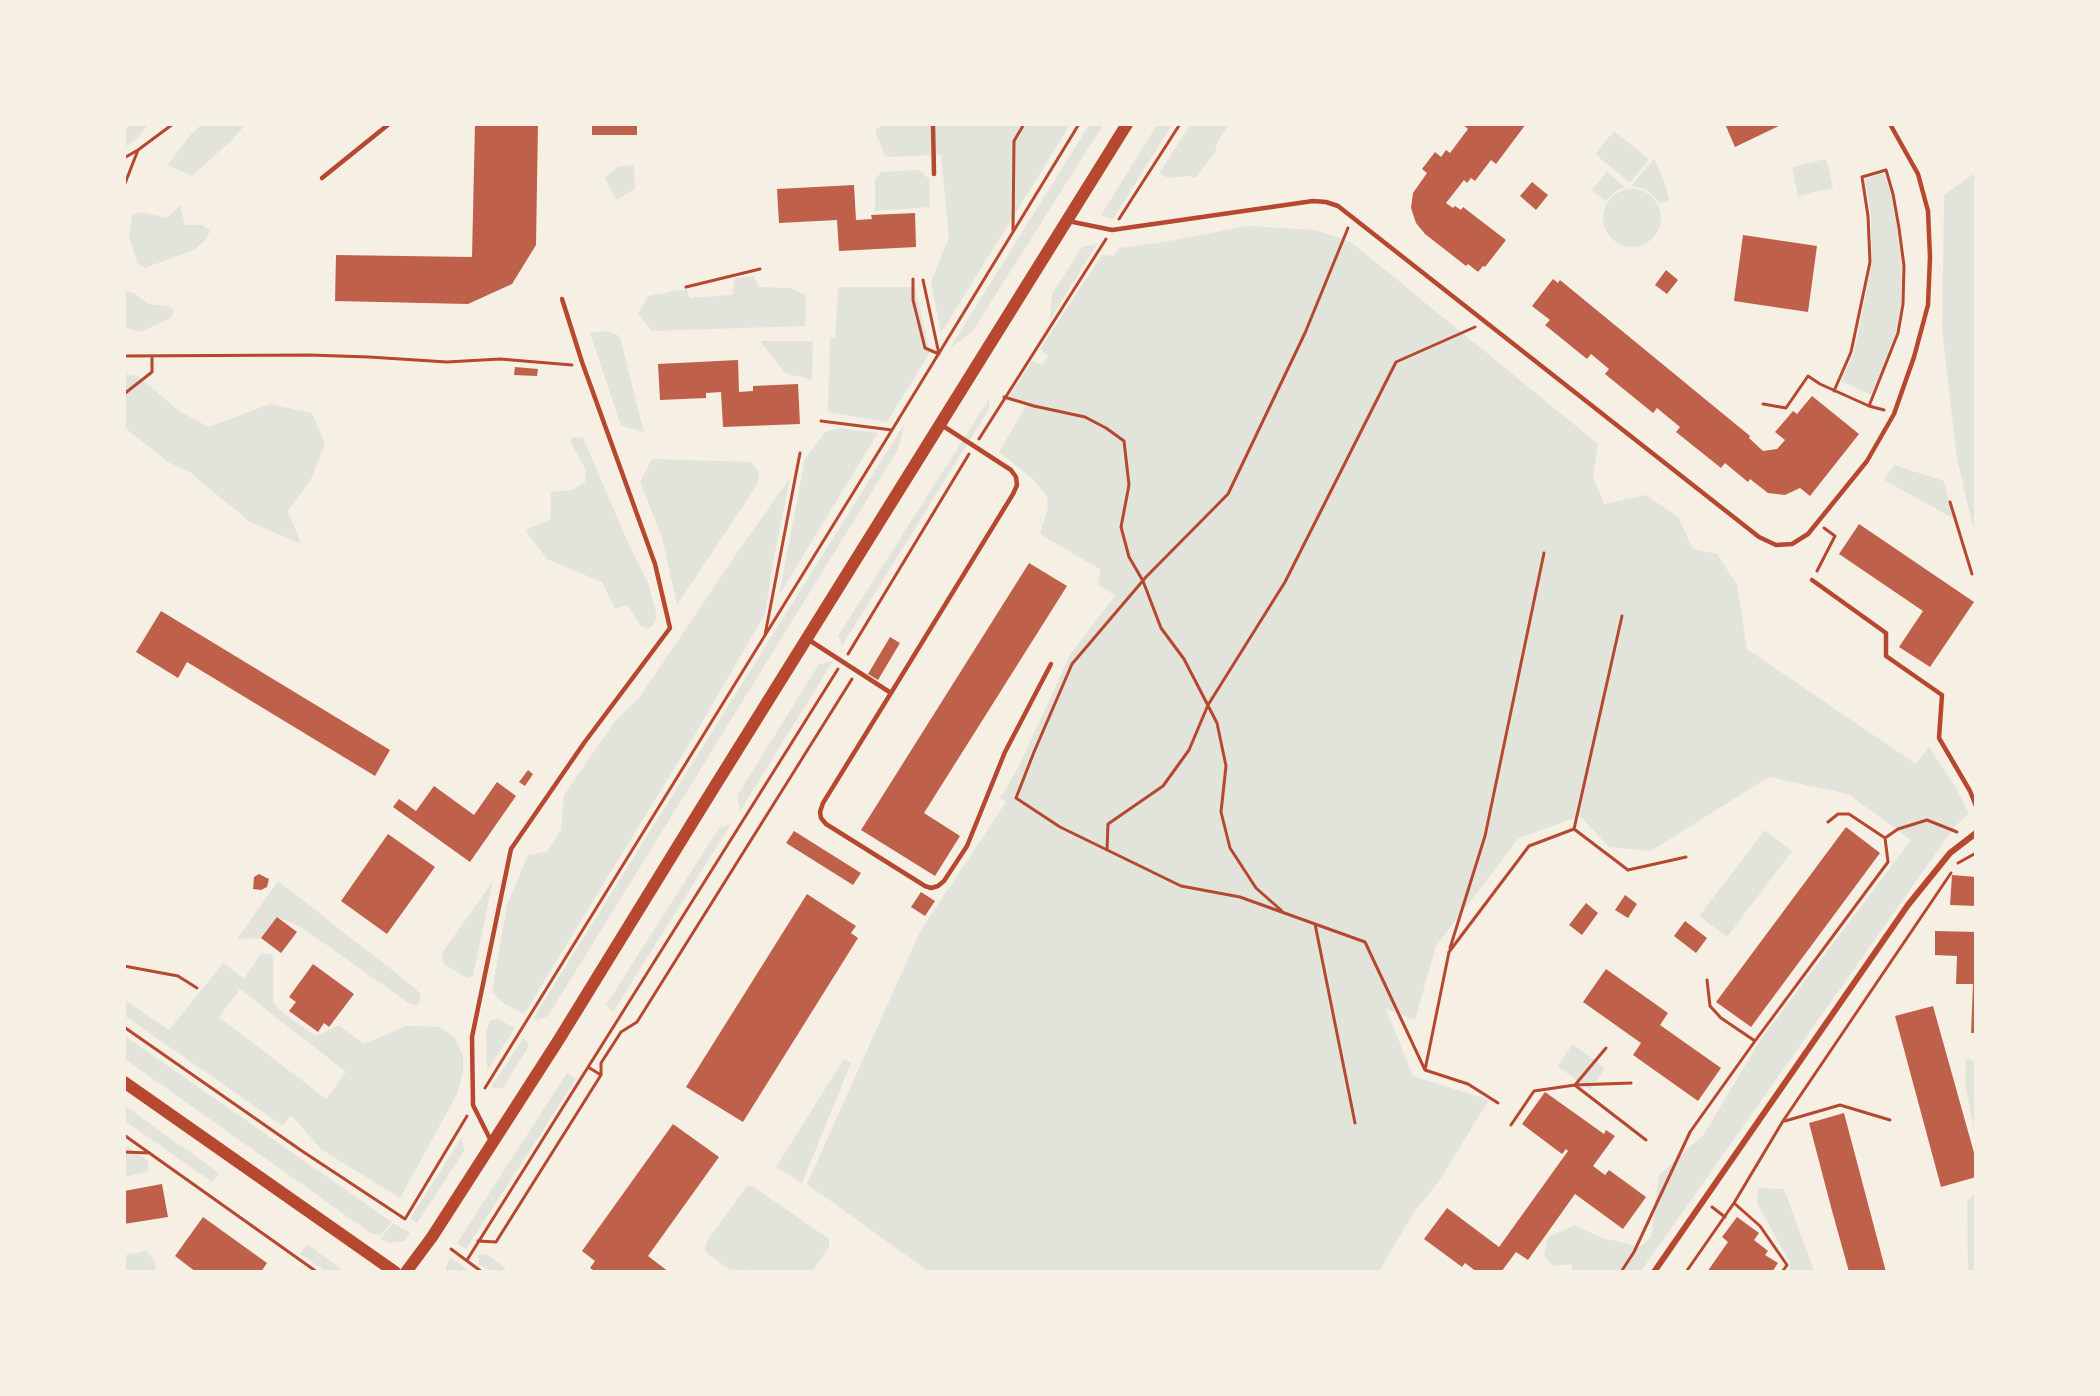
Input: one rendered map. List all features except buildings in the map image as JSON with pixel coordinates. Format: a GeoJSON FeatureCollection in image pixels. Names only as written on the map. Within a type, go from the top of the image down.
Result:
{"type":"FeatureCollection","features":[{"type":"Feature","properties":{"kind":"main road"},"geometry":{"type":"LineString","coordinates":[[406,1272],[432,1237],[558,1041],[1127,124]]}},
{"type":"Feature","properties":{"kind":"main road"},"geometry":{"type":"LineString","coordinates":[[124,1082],[394,1272]]}},
{"type":"Feature","properties":{"kind":"street"},"geometry":{"type":"LineString","coordinates":[[1654,1272],[1908,905],[1950,853],[1976,833]]}},
{"type":"Feature","properties":{"kind":"lane"},"geometry":{"type":"LineString","coordinates":[[322,178],[389,124]]}},
{"type":"Feature","properties":{"kind":"lane"},"geometry":{"type":"LineString","coordinates":[[933,124],[934,174]]}},
{"type":"Feature","properties":{"kind":"lane"},"geometry":{"type":"LineString","coordinates":[[1067,221],[1112,230],[1313,201],[1338,206],[1760,537],[1776,545],[1792,544],[1808,534],[1867,461],[1894,414],[1914,357],[1928,305],[1930,257],[1928,211],[1918,174],[1890,124]]}},
{"type":"Feature","properties":{"kind":"lane"},"geometry":{"type":"LineString","coordinates":[[492,1144],[473,1106],[472,1037],[511,849],[584,743],[670,628],[655,564],[562,299]]}},
{"type":"Feature","properties":{"kind":"lane"},"geometry":{"type":"LineString","coordinates":[[940,424],[1011,470],[1016,477],[1017,485],[1014,494],[823,803],[820,812],[821,819],[925,885],[931,888],[938,886],[967,846],[1005,752],[1051,664]]}},
{"type":"Feature","properties":{"kind":"lane"},"geometry":{"type":"LineString","coordinates":[[1812,580],[1886,633],[1886,656],[1942,695],[1940,738],[1976,806]]}},
{"type":"Feature","properties":{"kind":"lane"},"geometry":{"type":"LineString","coordinates":[[807,638],[891,693]]}},
{"type":"Feature","properties":{"kind":"path"},"geometry":{"type":"LineString","coordinates":[[124,158],[173,124]]}},
{"type":"Feature","properties":{"kind":"path"},"geometry":{"type":"LineString","coordinates":[[1013,233],[1014,141],[1024,124]]}},
{"type":"Feature","properties":{"kind":"path"},"geometry":{"type":"LineString","coordinates":[[124,1026],[302,1151],[405,1219],[1079,124]]}},
{"type":"Feature","properties":{"kind":"path"},"geometry":{"type":"LineString","coordinates":[[466,1260],[843,662],[1004,397],[1180,124]]}},
{"type":"Feature","properties":{"kind":"path"},"geometry":{"type":"LineString","coordinates":[[124,186],[138,150]]}},
{"type":"Feature","properties":{"kind":"path"},"geometry":{"type":"LineString","coordinates":[[1834,391],[1851,352],[1870,262],[1868,216],[1862,177],[1886,170],[1893,194],[1904,266],[1903,304],[1898,333],[1869,406]]}},
{"type":"Feature","properties":{"kind":"path"},"geometry":{"type":"LineString","coordinates":[[1353,218],[1305,333],[1228,494],[1143,581],[1072,664],[1016,798],[1060,827],[1181,886],[1240,897],[1365,942],[1425,1070],[1468,1083],[1498,1103]]}},
{"type":"Feature","properties":{"kind":"path"},"geometry":{"type":"LineString","coordinates":[[686,287],[760,269]]}},
{"type":"Feature","properties":{"kind":"path"},"geometry":{"type":"LineString","coordinates":[[913,279],[913,300],[925,348],[939,354]]}},
{"type":"Feature","properties":{"kind":"path"},"geometry":{"type":"LineString","coordinates":[[923,279],[939,354]]}},
{"type":"Feature","properties":{"kind":"path"},"geometry":{"type":"LineString","coordinates":[[1107,850],[1108,824],[1163,786],[1189,750],[1208,705],[1285,582],[1396,362],[1486,322]]}},
{"type":"Feature","properties":{"kind":"path"},"geometry":{"type":"LineString","coordinates":[[124,356],[309,355],[447,363],[500,359],[584,366]]}},
{"type":"Feature","properties":{"kind":"path"},"geometry":{"type":"LineString","coordinates":[[124,394],[153,372],[152,357]]}},
{"type":"Feature","properties":{"kind":"path"},"geometry":{"type":"LineString","coordinates":[[1764,404],[1786,408],[1808,376],[1834,391],[1894,414]]}},
{"type":"Feature","properties":{"kind":"path"},"geometry":{"type":"LineString","coordinates":[[1004,397],[1084,417],[1106,428],[1124,441],[1129,485],[1121,527],[1129,557],[1143,581],[1161,628],[1184,659],[1217,723],[1226,766],[1221,812],[1230,848],[1256,888],[1284,913]]}},
{"type":"Feature","properties":{"kind":"path"},"geometry":{"type":"LineString","coordinates":[[821,421],[892,430]]}},
{"type":"Feature","properties":{"kind":"path"},"geometry":{"type":"LineString","coordinates":[[764,637],[800,453]]}},
{"type":"Feature","properties":{"kind":"path"},"geometry":{"type":"LineString","coordinates":[[1950,502],[1972,574]]}},
{"type":"Feature","properties":{"kind":"path"},"geometry":{"type":"LineString","coordinates":[[1818,568],[1835,536]]}},
{"type":"Feature","properties":{"kind":"path"},"geometry":{"type":"LineString","coordinates":[[1425,1070],[1449,952],[1485,836],[1544,553]]}},
{"type":"Feature","properties":{"kind":"path"},"geometry":{"type":"LineString","coordinates":[[1574,829],[1622,616]]}},
{"type":"Feature","properties":{"kind":"path"},"geometry":{"type":"LineString","coordinates":[[478,1242],[496,1242],[601,1076],[601,1063],[621,1032],[636,1022],[857,671]]}},
{"type":"Feature","properties":{"kind":"path"},"geometry":{"type":"LineString","coordinates":[[1621,1272],[1634,1252],[1690,1132],[1888,862],[1885,838],[1849,814],[1838,814],[1828,822]]}},
{"type":"Feature","properties":{"kind":"path"},"geometry":{"type":"LineString","coordinates":[[1885,838],[1898,829],[1927,820],[1968,837]]}},
{"type":"Feature","properties":{"kind":"path"},"geometry":{"type":"LineString","coordinates":[[1449,952],[1529,846],[1574,829]]}},
{"type":"Feature","properties":{"kind":"path"},"geometry":{"type":"LineString","coordinates":[[1574,829],[1628,870],[1686,857]]}},
{"type":"Feature","properties":{"kind":"path"},"geometry":{"type":"LineString","coordinates":[[1686,1272],[1734,1203],[1783,1121],[1957,864],[1976,853]]}},
{"type":"Feature","properties":{"kind":"path"},"geometry":{"type":"LineString","coordinates":[[1315,924],[1355,1123]]}},
{"type":"Feature","properties":{"kind":"path"},"geometry":{"type":"LineString","coordinates":[[124,966],[178,976],[197,988]]}},
{"type":"Feature","properties":{"kind":"path"},"geometry":{"type":"LineString","coordinates":[[1707,980],[1710,1006],[1721,1018],[1755,1041]]}},
{"type":"Feature","properties":{"kind":"path"},"geometry":{"type":"LineString","coordinates":[[1575,1085],[1606,1048]]}},
{"type":"Feature","properties":{"kind":"path"},"geometry":{"type":"LineString","coordinates":[[588,1067],[601,1076]]}},
{"type":"Feature","properties":{"kind":"path"},"geometry":{"type":"LineString","coordinates":[[1511,1125],[1534,1091],[1575,1085],[1630,1083]]}},
{"type":"Feature","properties":{"kind":"path"},"geometry":{"type":"LineString","coordinates":[[1575,1085],[1646,1140]]}},
{"type":"Feature","properties":{"kind":"path"},"geometry":{"type":"LineString","coordinates":[[1783,1121],[1840,1105],[1890,1119]]}},
{"type":"Feature","properties":{"kind":"path"},"geometry":{"type":"LineString","coordinates":[[124,1135],[317,1272]]}},
{"type":"Feature","properties":{"kind":"path"},"geometry":{"type":"LineString","coordinates":[[124,1152],[151,1154]]}},
{"type":"Feature","properties":{"kind":"path"},"geometry":{"type":"LineString","coordinates":[[1734,1203],[1760,1226],[1787,1265],[1782,1272]]}},
{"type":"Feature","properties":{"kind":"path"},"geometry":{"type":"LineString","coordinates":[[451,1249],[482,1272]]}},
{"type":"Feature","properties":{"kind":"shaded area"},"geometry":{"type":"Polygon","coordinates":[[[883,124],[1070,125],[941,333],[931,282],[949,237],[941,155],[885,157],[875,130],[883,124]]]}},
{"type":"Feature","properties":{"kind":"shaded area"},"geometry":{"type":"Polygon","coordinates":[[[128,125],[148,125],[138,138],[125,147],[125,133],[128,125]]]}},
{"type":"Feature","properties":{"kind":"shaded area"},"geometry":{"type":"Polygon","coordinates":[[[201,125],[245,125],[192,176],[168,165],[191,134],[201,125]]]}},
{"type":"Feature","properties":{"kind":"shaded area"},"geometry":{"type":"Polygon","coordinates":[[[1089,125],[1103,125],[972,332],[950,348],[1089,125]]]}},
{"type":"Feature","properties":{"kind":"shaded area"},"geometry":{"type":"Polygon","coordinates":[[[1157,125],[1172,125],[1113,219],[1101,215],[1157,125]]]}},
{"type":"Feature","properties":{"kind":"shaded area"},"geometry":{"type":"Polygon","coordinates":[[[1190,125],[1229,125],[1217,142],[1215,153],[1195,178],[1190,176],[1169,178],[1159,174],[1190,125]]]}},
{"type":"Feature","properties":{"kind":"shaded area"},"geometry":{"type":"Polygon","coordinates":[[[1614,131],[1649,159],[1630,183],[1595,154],[1614,131]]]}},
{"type":"Feature","properties":{"kind":"shaded area"},"geometry":{"type":"Polygon","coordinates":[[[1654,159],[1664,180],[1669,200],[1660,204],[1650,192],[1631,186],[1654,159]]]}},
{"type":"Feature","properties":{"kind":"shaded area"},"geometry":{"type":"Polygon","coordinates":[[[1826,159],[1833,188],[1798,196],[1792,167],[1826,159]]]}},
{"type":"Feature","properties":{"kind":"shaded area"},"geometry":{"type":"Polygon","coordinates":[[[634,165],[635,189],[616,200],[605,178],[618,167],[634,165]]]}},
{"type":"Feature","properties":{"kind":"shaded area"},"geometry":{"type":"Polygon","coordinates":[[[919,170],[929,179],[930,207],[875,211],[875,180],[881,172],[919,170]]]}},
{"type":"Feature","properties":{"kind":"shaded area"},"geometry":{"type":"Polygon","coordinates":[[[1607,172],[1625,187],[1616,191],[1606,201],[1592,190],[1607,172]]]}},
{"type":"Feature","properties":{"kind":"shaded area"},"geometry":{"type":"Polygon","coordinates":[[[1884,173],[1891,194],[1897,228],[1902,267],[1901,304],[1896,333],[1871,395],[1841,381],[1854,353],[1872,262],[1871,215],[1865,179],[1884,173]]]}},
{"type":"Feature","properties":{"kind":"shaded area"},"geometry":{"type":"Polygon","coordinates":[[[1975,173],[1975,534],[1957,459],[1942,329],[1944,195],[1975,173]]]}},
{"type":"Feature","properties":{"kind":"shaded area"},"geometry":{"type":"Polygon","coordinates":[[[1632,189],[1643,191],[1656,202],[1661,218],[1659,229],[1648,242],[1632,247],[1621,245],[1608,234],[1603,218],[1605,207],[1616,194],[1632,189]]]}},
{"type":"Feature","properties":{"kind":"shaded area"},"geometry":{"type":"Polygon","coordinates":[[[180,205],[185,225],[203,225],[210,231],[207,238],[194,250],[145,268],[137,263],[129,236],[132,216],[140,212],[167,218],[180,205]]]}},
{"type":"Feature","properties":{"kind":"shaded area"},"geometry":{"type":"Polygon","coordinates":[[[1248,226],[1316,230],[1351,242],[1598,444],[1593,477],[1604,504],[1646,495],[1678,517],[1693,549],[1717,554],[1737,585],[1747,649],[1916,764],[1929,747],[1956,788],[1969,814],[1955,826],[1641,1271],[1572,1271],[1572,1264],[1553,1266],[1544,1256],[1548,1237],[1575,1225],[1600,1237],[1640,1247],[1651,1237],[1659,1175],[1704,1134],[1761,1039],[1911,840],[1848,794],[1769,777],[1651,851],[1609,847],[1580,816],[1519,838],[1436,946],[1415,1020],[1386,1009],[1413,1076],[1489,1100],[1441,1178],[1413,1214],[1379,1271],[928,1271],[807,1184],[921,930],[1006,802],[1000,798],[1018,768],[1071,653],[1115,596],[1098,584],[1101,570],[1040,534],[1048,507],[1047,497],[1034,480],[999,452],[1029,401],[1006,401],[1032,361],[1042,365],[1048,356],[1040,349],[1102,255],[1114,256],[1119,248],[1248,226]]]}},
{"type":"Feature","properties":{"kind":"shaded area"},"geometry":{"type":"Polygon","coordinates":[[[1097,244],[1050,320],[1052,294],[1082,247],[1097,244]]]}},
{"type":"Feature","properties":{"kind":"shaded area"},"geometry":{"type":"Polygon","coordinates":[[[754,276],[758,287],[791,288],[806,296],[805,326],[652,331],[638,314],[648,296],[687,289],[690,298],[732,295],[735,278],[754,276]]]}},
{"type":"Feature","properties":{"kind":"shaded area"},"geometry":{"type":"Polygon","coordinates":[[[838,287],[915,287],[930,352],[887,422],[828,412],[830,337],[835,338],[838,287]]]}},
{"type":"Feature","properties":{"kind":"shaded area"},"geometry":{"type":"Polygon","coordinates":[[[124,291],[134,293],[149,304],[167,306],[174,310],[171,318],[140,332],[125,328],[124,291]]]}},
{"type":"Feature","properties":{"kind":"shaded area"},"geometry":{"type":"Polygon","coordinates":[[[607,331],[620,336],[644,432],[621,426],[590,333],[607,331]]]}},
{"type":"Feature","properties":{"kind":"shaded area"},"geometry":{"type":"Polygon","coordinates":[[[760,341],[813,341],[812,380],[785,373],[760,341]]]}},
{"type":"Feature","properties":{"kind":"shaded area"},"geometry":{"type":"Polygon","coordinates":[[[124,374],[138,376],[179,411],[209,427],[270,404],[312,413],[325,444],[311,479],[288,511],[301,544],[250,522],[191,473],[168,462],[125,428],[124,374]]]}},
{"type":"Feature","properties":{"kind":"shaded area"},"geometry":{"type":"Polygon","coordinates":[[[989,399],[989,409],[842,646],[838,636],[989,399]]]}},
{"type":"Feature","properties":{"kind":"shaded area"},"geometry":{"type":"Polygon","coordinates":[[[905,423],[897,451],[548,1016],[536,1021],[534,1017],[905,423]]]}},
{"type":"Feature","properties":{"kind":"shaded area"},"geometry":{"type":"Polygon","coordinates":[[[839,428],[878,433],[779,595],[805,459],[825,432],[839,428]]]}},
{"type":"Feature","properties":{"kind":"shaded area"},"geometry":{"type":"Polygon","coordinates":[[[573,437],[583,438],[648,583],[657,616],[654,624],[648,629],[641,626],[627,605],[615,609],[602,582],[547,559],[525,530],[551,519],[551,492],[573,490],[585,482],[586,470],[571,443],[573,437]]]}},
{"type":"Feature","properties":{"kind":"shaded area"},"geometry":{"type":"Polygon","coordinates":[[[652,459],[751,462],[759,473],[757,485],[677,605],[662,537],[640,482],[652,459]]]}},
{"type":"Feature","properties":{"kind":"shaded area"},"geometry":{"type":"Polygon","coordinates":[[[1894,465],[1944,481],[1953,518],[1884,480],[1894,465]]]}},
{"type":"Feature","properties":{"kind":"shaded area"},"geometry":{"type":"Polygon","coordinates":[[[790,478],[765,614],[694,736],[524,1014],[503,1003],[492,992],[507,905],[528,855],[547,851],[561,830],[564,795],[615,721],[639,698],[790,478]]]}},
{"type":"Feature","properties":{"kind":"shaded area"},"geometry":{"type":"Polygon","coordinates":[[[833,661],[740,811],[737,796],[819,664],[833,661]]]}},
{"type":"Feature","properties":{"kind":"shaded area"},"geometry":{"type":"Polygon","coordinates":[[[731,824],[613,1012],[606,1005],[719,828],[731,824]]]}},
{"type":"Feature","properties":{"kind":"shaded area"},"geometry":{"type":"Polygon","coordinates":[[[1765,830],[1792,851],[1727,937],[1699,916],[1765,830]]]}},
{"type":"Feature","properties":{"kind":"shaded area"},"geometry":{"type":"Polygon","coordinates":[[[278,881],[415,988],[421,995],[420,1002],[416,1005],[410,1004],[301,927],[277,917],[261,938],[237,939],[278,881]]]}},
{"type":"Feature","properties":{"kind":"shaded area"},"geometry":{"type":"Polygon","coordinates":[[[493,881],[473,976],[467,978],[444,964],[442,953],[493,881]]]}},
{"type":"Feature","properties":{"kind":"shaded area"},"geometry":{"type":"Polygon","coordinates":[[[261,953],[273,955],[273,1002],[283,1013],[316,1036],[339,1025],[364,1044],[406,1026],[420,1026],[439,1027],[455,1038],[463,1056],[463,1072],[457,1094],[400,1198],[322,1150],[291,1115],[283,1126],[125,1016],[125,1000],[169,1030],[223,963],[244,979],[261,953]],[[240,989],[219,1017],[326,1099],[346,1072],[240,989]]]}},
{"type":"Feature","properties":{"kind":"shaded area"},"geometry":{"type":"Polygon","coordinates":[[[498,1019],[515,1028],[487,1071],[486,1031],[490,1020],[498,1019]]]}},
{"type":"Feature","properties":{"kind":"shaded area"},"geometry":{"type":"Polygon","coordinates":[[[125,1036],[392,1222],[381,1235],[372,1234],[125,1059],[125,1036]]]}},
{"type":"Feature","properties":{"kind":"shaded area"},"geometry":{"type":"Polygon","coordinates":[[[524,1037],[529,1046],[502,1089],[491,1087],[524,1037]]]}},
{"type":"Feature","properties":{"kind":"shaded area"},"geometry":{"type":"Polygon","coordinates":[[[1573,1044],[1605,1068],[1590,1090],[1557,1066],[1573,1044]]]}},
{"type":"Feature","properties":{"kind":"shaded area"},"geometry":{"type":"Polygon","coordinates":[[[1966,1058],[1975,1062],[1975,1134],[1965,1083],[1966,1058]]]}},
{"type":"Feature","properties":{"kind":"shaded area"},"geometry":{"type":"Polygon","coordinates":[[[844,1059],[851,1063],[802,1183],[776,1167],[844,1059]]]}},
{"type":"Feature","properties":{"kind":"shaded area"},"geometry":{"type":"Polygon","coordinates":[[[567,1073],[576,1079],[466,1249],[457,1243],[567,1073]]]}},
{"type":"Feature","properties":{"kind":"shaded area"},"geometry":{"type":"Polygon","coordinates":[[[125,1106],[219,1173],[212,1182],[125,1121],[125,1106]]]}},
{"type":"Feature","properties":{"kind":"shaded area"},"geometry":{"type":"Polygon","coordinates":[[[462,1137],[464,1151],[417,1223],[410,1219],[462,1137]]]}},
{"type":"Feature","properties":{"kind":"shaded area"},"geometry":{"type":"Polygon","coordinates":[[[124,1144],[148,1161],[148,1172],[125,1177],[124,1144]]]}},
{"type":"Feature","properties":{"kind":"shaded area"},"geometry":{"type":"Polygon","coordinates":[[[754,1187],[829,1239],[829,1247],[812,1271],[753,1272],[749,1269],[732,1271],[705,1250],[706,1243],[745,1188],[754,1187]]]}},
{"type":"Feature","properties":{"kind":"shaded area"},"geometry":{"type":"Polygon","coordinates":[[[1758,1188],[1784,1189],[1814,1271],[1789,1271],[1790,1263],[1757,1203],[1758,1188]]]}},
{"type":"Feature","properties":{"kind":"shaded area"},"geometry":{"type":"Polygon","coordinates":[[[1975,1192],[1975,1271],[1968,1271],[1967,1202],[1975,1192]]]}},
{"type":"Feature","properties":{"kind":"shaded area"},"geometry":{"type":"Polygon","coordinates":[[[393,1223],[410,1233],[404,1241],[390,1243],[380,1239],[393,1223]]]}},
{"type":"Feature","properties":{"kind":"shaded area"},"geometry":{"type":"Polygon","coordinates":[[[307,1244],[344,1271],[325,1271],[300,1254],[307,1244]]]}},
{"type":"Feature","properties":{"kind":"shaded area"},"geometry":{"type":"Polygon","coordinates":[[[146,1251],[154,1260],[156,1271],[125,1271],[125,1255],[146,1251]]]}},
{"type":"Feature","properties":{"kind":"shaded area"},"geometry":{"type":"Polygon","coordinates":[[[487,1254],[505,1268],[505,1271],[490,1271],[479,1264],[478,1255],[487,1254]]]}},
{"type":"Feature","properties":{"kind":"shaded area"},"geometry":{"type":"Polygon","coordinates":[[[450,1257],[469,1271],[446,1271],[450,1257]]]}}]}
